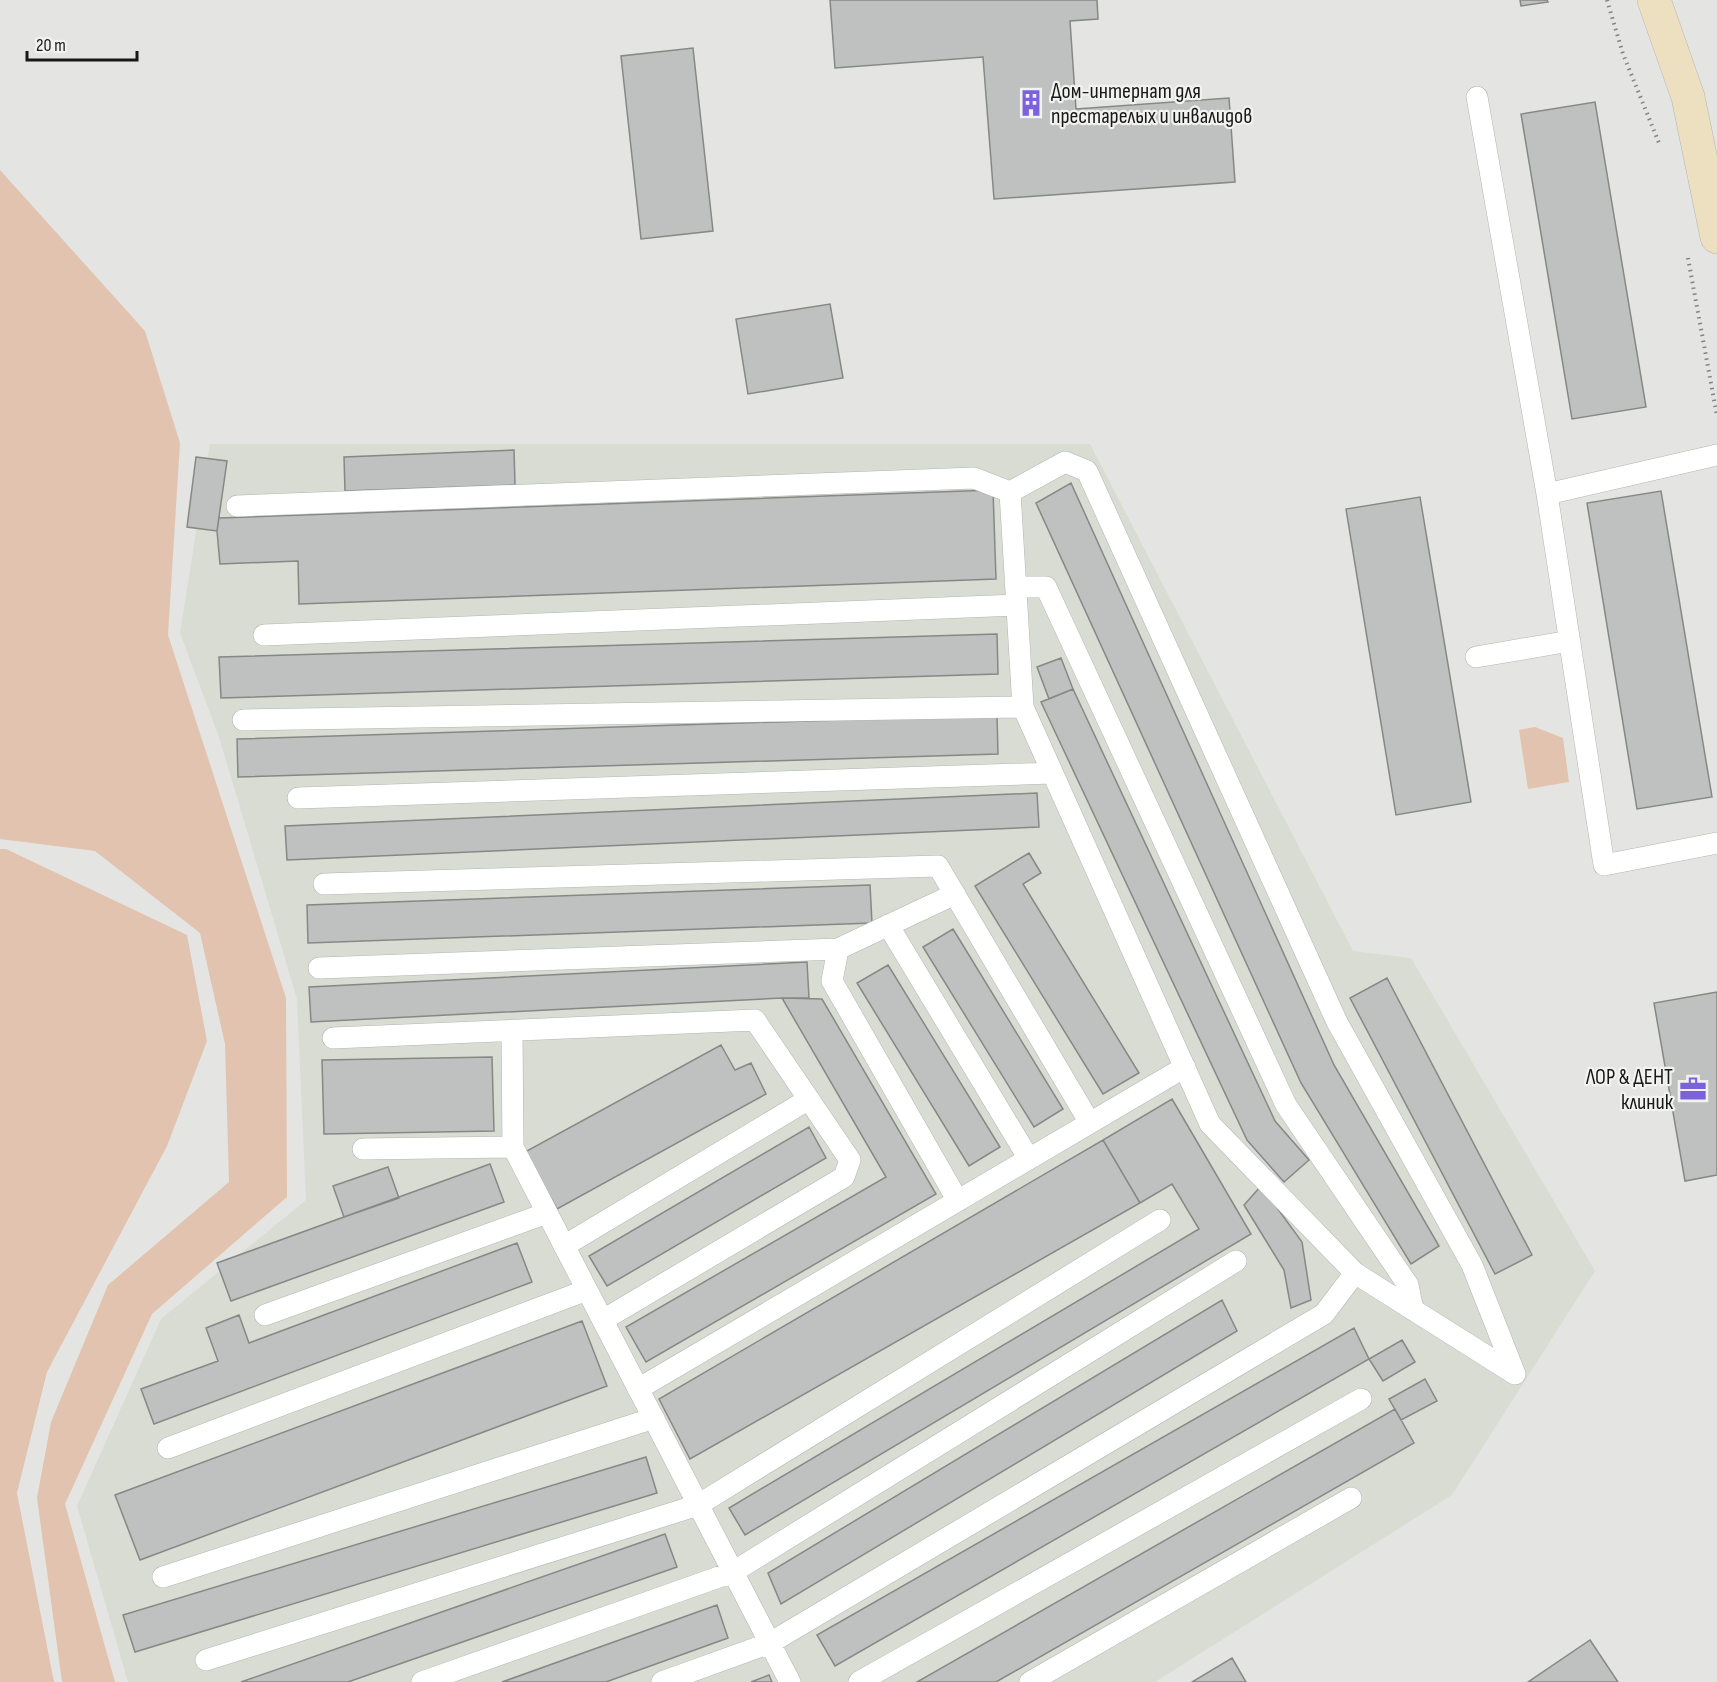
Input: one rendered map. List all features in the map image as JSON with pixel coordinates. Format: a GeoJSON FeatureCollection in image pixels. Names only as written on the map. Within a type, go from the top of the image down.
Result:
{"type":"FeatureCollection","features":[{"type":"Feature","properties":{"kind":"main road"},"geometry":{"type":"LineString","coordinates":[[1654,0],[1688,97],[1717,237]]}},
{"type":"Feature","properties":{"kind":"lane"},"geometry":{"type":"LineString","coordinates":[[1477,97],[1547,494],[1604,865],[1717,843]]}},
{"type":"Feature","properties":{"kind":"lane"},"geometry":{"type":"LineString","coordinates":[[1547,494],[1717,455]]}},
{"type":"Feature","properties":{"kind":"lane"},"geometry":{"type":"LineString","coordinates":[[237,506],[974,478],[1010,492],[1065,462],[1087,471],[1338,1022],[1472,1265],[1515,1374],[1354,1273],[1210,1124],[1023,706],[1010,492]]}},
{"type":"Feature","properties":{"kind":"lane"},"geometry":{"type":"LineString","coordinates":[[264,635],[1016,596],[1046,587],[1286,1105],[1408,1285],[1413,1310]]}},
{"type":"Feature","properties":{"kind":"lane"},"geometry":{"type":"LineString","coordinates":[[1476,657],[1570,641]]}},
{"type":"Feature","properties":{"kind":"lane"},"geometry":{"type":"LineString","coordinates":[[243,720],[1023,706]]}},
{"type":"Feature","properties":{"kind":"lane"},"geometry":{"type":"LineString","coordinates":[[298,798],[1052,772]]}},
{"type":"Feature","properties":{"kind":"lane"},"geometry":{"type":"LineString","coordinates":[[324,884],[938,866],[1090,1123]]}},
{"type":"Feature","properties":{"kind":"lane"},"geometry":{"type":"LineString","coordinates":[[319,968],[838,948],[955,894]]}},
{"type":"Feature","properties":{"kind":"lane"},"geometry":{"type":"LineString","coordinates":[[888,925],[1029,1159]]}},
{"type":"Feature","properties":{"kind":"lane"},"geometry":{"type":"LineString","coordinates":[[838,948],[832,981],[958,1201]]}},
{"type":"Feature","properties":{"kind":"lane"},"geometry":{"type":"LineString","coordinates":[[333,1038],[755,1020],[850,1160],[844,1177],[603,1320]]}},
{"type":"Feature","properties":{"kind":"lane"},"geometry":{"type":"LineString","coordinates":[[512,1031],[513,1146],[790,1682]]}},
{"type":"Feature","properties":{"kind":"lane"},"geometry":{"type":"LineString","coordinates":[[638,1389],[1185,1067]]}},
{"type":"Feature","properties":{"kind":"lane"},"geometry":{"type":"LineString","coordinates":[[564,1246],[809,1099]]}},
{"type":"Feature","properties":{"kind":"lane"},"geometry":{"type":"LineString","coordinates":[[363,1149],[513,1146]]}},
{"type":"Feature","properties":{"kind":"lane"},"geometry":{"type":"LineString","coordinates":[[265,1315],[547,1213]]}},
{"type":"Feature","properties":{"kind":"lane"},"geometry":{"type":"LineString","coordinates":[[206,1660],[698,1505],[1160,1220]]}},
{"type":"Feature","properties":{"kind":"lane"},"geometry":{"type":"LineString","coordinates":[[422,1682],[733,1572],[1236,1261]]}},
{"type":"Feature","properties":{"kind":"lane"},"geometry":{"type":"LineString","coordinates":[[662,1682],[770,1643],[1324,1314],[1354,1273]]}},
{"type":"Feature","properties":{"kind":"lane"},"geometry":{"type":"LineString","coordinates":[[168,1448],[587,1290]]}},
{"type":"Feature","properties":{"kind":"lane"},"geometry":{"type":"LineString","coordinates":[[859,1682],[1361,1399]]}},
{"type":"Feature","properties":{"kind":"lane"},"geometry":{"type":"LineString","coordinates":[[163,1577],[654,1418]]}},
{"type":"Feature","properties":{"kind":"lane"},"geometry":{"type":"LineString","coordinates":[[1030,1682],[1351,1498]]}},
{"type":"Feature","properties":{"kind":"path"},"geometry":{"type":"LineString","coordinates":[[1607,0],[1623,54],[1661,148]]}},
{"type":"Feature","properties":{"kind":"path"},"geometry":{"type":"LineString","coordinates":[[1687,255],[1717,416]]}},
{"type":"Feature","properties":{"kind":"shaded area"},"geometry":{"type":"Polygon","coordinates":[[[0,170],[145,331],[180,443],[168,635],[286,998],[287,1197],[152,1314],[65,1504],[115,1682],[62,1682],[37,1498],[51,1422],[108,1285],[229,1182],[225,1044],[200,933],[95,851],[0,839],[0,170]]]}},
{"type":"Feature","properties":{"kind":"shaded area"},"geometry":{"type":"Polygon","coordinates":[[[210,444],[1090,444],[1353,951],[1411,958],[1595,1271],[1452,1495],[1155,1682],[128,1682],[77,1506],[161,1319],[306,1200],[297,999],[219,737],[180,633],[210,444]]]}},
{"type":"Feature","properties":{"kind":"shaded area"},"geometry":{"type":"Polygon","coordinates":[[[1535,727],[1563,738],[1569,782],[1528,789],[1519,730],[1535,727]]]}},
{"type":"Feature","properties":{"kind":"shaded area"},"geometry":{"type":"Polygon","coordinates":[[[0,849],[6,849],[187,935],[207,1041],[167,1146],[47,1372],[17,1493],[54,1682],[0,1682],[0,849]]]}},
{"type":"Feature","properties":{"kind":"building","name":"Дом-интернат для престарелых и инвалидов"},"geometry":{"type":"Polygon","coordinates":[[[830,0],[1097,0],[1098,19],[1070,21],[1076,109],[1229,98],[1235,182],[994,199],[983,57],[835,68],[830,0]]]}},
{"type":"Feature","properties":{"kind":"building"},"geometry":{"type":"Polygon","coordinates":[[[1520,0],[1547,0],[1548,2],[1521,6],[1520,0]]]}},
{"type":"Feature","properties":{"kind":"building"},"geometry":{"type":"Polygon","coordinates":[[[693,48],[713,231],[641,239],[621,56],[693,48]]]}},
{"type":"Feature","properties":{"kind":"building"},"geometry":{"type":"Polygon","coordinates":[[[1595,102],[1646,407],[1572,419],[1521,114],[1595,102]]]}},
{"type":"Feature","properties":{"kind":"building"},"geometry":{"type":"Polygon","coordinates":[[[830,304],[843,378],[748,394],[736,319],[830,304]]]}},
{"type":"Feature","properties":{"kind":"building"},"geometry":{"type":"Polygon","coordinates":[[[514,450],[515,485],[345,491],[344,457],[514,450]]]}},
{"type":"Feature","properties":{"kind":"building"},"geometry":{"type":"Polygon","coordinates":[[[196,457],[227,461],[217,531],[187,527],[196,457]]]}},
{"type":"Feature","properties":{"kind":"building"},"geometry":{"type":"Polygon","coordinates":[[[1071,483],[1334,1065],[1439,1246],[1411,1264],[1301,1083],[1036,503],[1071,483]]]}},
{"type":"Feature","properties":{"kind":"building"},"geometry":{"type":"Polygon","coordinates":[[[993,490],[996,579],[299,604],[298,561],[220,564],[217,531],[219,518],[993,490]]]}},
{"type":"Feature","properties":{"kind":"building"},"geometry":{"type":"Polygon","coordinates":[[[1661,491],[1712,797],[1637,809],[1587,503],[1661,491]]]}},
{"type":"Feature","properties":{"kind":"building"},"geometry":{"type":"Polygon","coordinates":[[[1420,497],[1471,802],[1396,815],[1346,509],[1420,497]]]}},
{"type":"Feature","properties":{"kind":"building"},"geometry":{"type":"Polygon","coordinates":[[[997,634],[998,674],[221,698],[219,657],[997,634]]]}},
{"type":"Feature","properties":{"kind":"building"},"geometry":{"type":"Polygon","coordinates":[[[1061,658],[1073,689],[1049,699],[1037,667],[1061,658]]]}},
{"type":"Feature","properties":{"kind":"building"},"geometry":{"type":"Polygon","coordinates":[[[1073,689],[1275,1121],[1309,1160],[1284,1182],[1247,1140],[1041,702],[1073,689]]]}},
{"type":"Feature","properties":{"kind":"building"},"geometry":{"type":"Polygon","coordinates":[[[997,715],[998,754],[238,777],[237,739],[997,715]]]}},
{"type":"Feature","properties":{"kind":"building"},"geometry":{"type":"Polygon","coordinates":[[[1037,793],[1039,827],[287,860],[285,826],[1037,793]]]}},
{"type":"Feature","properties":{"kind":"building"},"geometry":{"type":"Polygon","coordinates":[[[1029,853],[1041,873],[1023,884],[1139,1073],[1103,1094],[975,886],[1029,853]]]}},
{"type":"Feature","properties":{"kind":"building"},"geometry":{"type":"Polygon","coordinates":[[[870,885],[872,923],[308,943],[307,905],[870,885]]]}},
{"type":"Feature","properties":{"kind":"building"},"geometry":{"type":"Polygon","coordinates":[[[953,929],[1063,1109],[1034,1127],[923,947],[953,929]]]}},
{"type":"Feature","properties":{"kind":"building"},"geometry":{"type":"Polygon","coordinates":[[[807,962],[809,998],[311,1022],[309,987],[807,962]]]}},
{"type":"Feature","properties":{"kind":"building"},"geometry":{"type":"Polygon","coordinates":[[[888,965],[1000,1147],[969,1166],[857,983],[888,965]]]}},
{"type":"Feature","properties":{"kind":"building"},"geometry":{"type":"Polygon","coordinates":[[[1387,978],[1532,1255],[1495,1274],[1350,998],[1387,978]]]}},
{"type":"Feature","properties":{"kind":"building","name":"ЛОР & ДЕНТ клиник"},"geometry":{"type":"Polygon","coordinates":[[[1717,992],[1717,1175],[1685,1181],[1654,1003],[1717,992]]]}},
{"type":"Feature","properties":{"kind":"building"},"geometry":{"type":"Polygon","coordinates":[[[782,998],[822,999],[936,1194],[646,1362],[626,1327],[886,1177],[782,998]]]}},
{"type":"Feature","properties":{"kind":"building"},"geometry":{"type":"Polygon","coordinates":[[[721,1045],[735,1070],[751,1063],[766,1094],[557,1209],[525,1152],[721,1045]]]}},
{"type":"Feature","properties":{"kind":"building"},"geometry":{"type":"Polygon","coordinates":[[[492,1057],[494,1131],[324,1134],[322,1060],[492,1057]]]}},
{"type":"Feature","properties":{"kind":"building"},"geometry":{"type":"Polygon","coordinates":[[[1172,1099],[1251,1234],[745,1535],[729,1508],[1199,1229],[1172,1184],[1140,1203],[1103,1140],[1172,1099]]]}},
{"type":"Feature","properties":{"kind":"building"},"geometry":{"type":"Polygon","coordinates":[[[809,1127],[826,1158],[607,1286],[589,1256],[809,1127]]]}},
{"type":"Feature","properties":{"kind":"building"},"geometry":{"type":"Polygon","coordinates":[[[1103,1140],[1140,1203],[690,1459],[659,1399],[1103,1140]]]}},
{"type":"Feature","properties":{"kind":"building"},"geometry":{"type":"Polygon","coordinates":[[[490,1164],[504,1202],[231,1301],[217,1263],[490,1164]]]}},
{"type":"Feature","properties":{"kind":"building"},"geometry":{"type":"Polygon","coordinates":[[[388,1167],[399,1198],[344,1217],[333,1186],[388,1167]]]}},
{"type":"Feature","properties":{"kind":"building"},"geometry":{"type":"Polygon","coordinates":[[[1261,1186],[1302,1242],[1311,1300],[1291,1308],[1284,1270],[1244,1205],[1261,1186]]]}},
{"type":"Feature","properties":{"kind":"building"},"geometry":{"type":"Polygon","coordinates":[[[517,1243],[532,1282],[154,1424],[141,1389],[218,1361],[206,1328],[239,1315],[249,1343],[517,1243]]]}},
{"type":"Feature","properties":{"kind":"building"},"geometry":{"type":"Polygon","coordinates":[[[1222,1300],[1237,1331],[781,1604],[768,1573],[1222,1300]]]}},
{"type":"Feature","properties":{"kind":"building"},"geometry":{"type":"Polygon","coordinates":[[[582,1321],[607,1386],[140,1560],[115,1495],[582,1321]]]}},
{"type":"Feature","properties":{"kind":"building"},"geometry":{"type":"Polygon","coordinates":[[[1354,1328],[1369,1359],[835,1666],[817,1635],[1354,1328]]]}},
{"type":"Feature","properties":{"kind":"building"},"geometry":{"type":"Polygon","coordinates":[[[1402,1340],[1415,1362],[1383,1381],[1369,1359],[1402,1340]]]}},
{"type":"Feature","properties":{"kind":"building"},"geometry":{"type":"Polygon","coordinates":[[[1425,1379],[1437,1401],[1401,1420],[1389,1399],[1425,1379]]]}},
{"type":"Feature","properties":{"kind":"building"},"geometry":{"type":"Polygon","coordinates":[[[1395,1409],[1414,1443],[996,1682],[917,1682],[1395,1409]]]}},
{"type":"Feature","properties":{"kind":"building"},"geometry":{"type":"Polygon","coordinates":[[[646,1457],[657,1493],[135,1652],[123,1615],[646,1457]]]}},
{"type":"Feature","properties":{"kind":"building"},"geometry":{"type":"Polygon","coordinates":[[[665,1534],[677,1567],[348,1682],[241,1682],[665,1534]]]}},
{"type":"Feature","properties":{"kind":"building"},"geometry":{"type":"Polygon","coordinates":[[[717,1605],[728,1638],[606,1682],[502,1682],[717,1605]]]}},
{"type":"Feature","properties":{"kind":"building"},"geometry":{"type":"Polygon","coordinates":[[[1590,1640],[1618,1682],[1528,1682],[1590,1640]]]}},
{"type":"Feature","properties":{"kind":"building"},"geometry":{"type":"Polygon","coordinates":[[[1232,1658],[1246,1682],[1192,1682],[1232,1658]]]}},
{"type":"Feature","properties":{"kind":"building"},"geometry":{"type":"Polygon","coordinates":[[[769,1675],[772,1682],[751,1682],[769,1675]]]}},
{"type":"Feature","properties":{"kind":"place","name":"Дом-интернат для престарелых и инвалидов"},"geometry":{"type":"Point","coordinates":[1031,103]}},
{"type":"Feature","properties":{"kind":"place","name":"ЛОР & ДЕНТ клиник"},"geometry":{"type":"Point","coordinates":[1693,1089]}}]}
